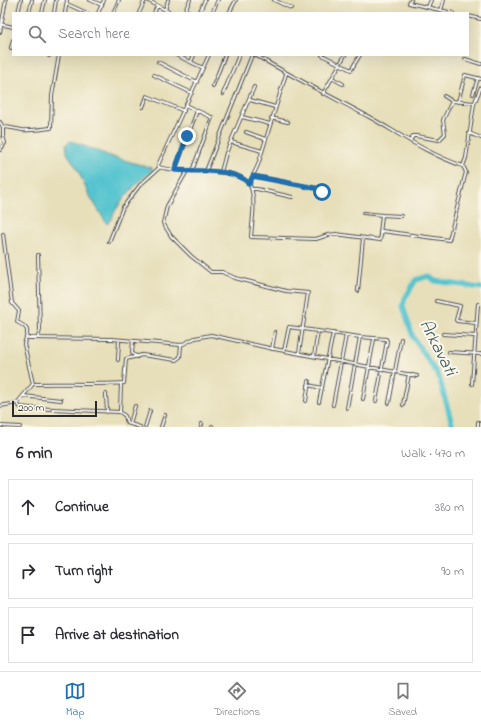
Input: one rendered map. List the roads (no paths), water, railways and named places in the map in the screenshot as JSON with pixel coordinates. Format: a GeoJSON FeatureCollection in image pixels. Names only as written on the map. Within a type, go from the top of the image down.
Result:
{"type":"FeatureCollection","features":[{"type":"Feature","properties":{"kind":"street"},"geometry":{"type":"LineString","coordinates":[[0,32],[6,0]]}},
{"type":"Feature","properties":{"kind":"street"},"geometry":{"type":"LineString","coordinates":[[18,12],[21,0]]}},
{"type":"Feature","properties":{"kind":"street"},"geometry":{"type":"LineString","coordinates":[[29,12],[32,0]]}},
{"type":"Feature","properties":{"kind":"street"},"geometry":{"type":"LineString","coordinates":[[42,12],[45,0]]}},
{"type":"Feature","properties":{"kind":"street"},"geometry":{"type":"LineString","coordinates":[[54,12],[56,0]]}},
{"type":"Feature","properties":{"kind":"street"},"geometry":{"type":"LineString","coordinates":[[66,12],[67,0]]}},
{"type":"Feature","properties":{"kind":"street"},"geometry":{"type":"LineString","coordinates":[[90,0],[102,5]]}},
{"type":"Feature","properties":{"kind":"street"},"geometry":{"type":"LineString","coordinates":[[98,12],[104,0]]}},
{"type":"Feature","properties":{"kind":"street"},"geometry":{"type":"LineString","coordinates":[[113,12],[119,0]]}},
{"type":"Feature","properties":{"kind":"street"},"geometry":{"type":"LineString","coordinates":[[140,12],[146,0],[151,1],[168,12]]}},
{"type":"Feature","properties":{"kind":"street"},"geometry":{"type":"LineString","coordinates":[[165,10],[168,0]]}},
{"type":"Feature","properties":{"kind":"street"},"geometry":{"type":"LineString","coordinates":[[184,12],[190,0]]}},
{"type":"Feature","properties":{"kind":"street"},"geometry":{"type":"LineString","coordinates":[[199,12],[205,0]]}},
{"type":"Feature","properties":{"kind":"street"},"geometry":{"type":"LineString","coordinates":[[212,12],[218,0]]}},
{"type":"Feature","properties":{"kind":"street"},"geometry":{"type":"LineString","coordinates":[[230,12],[236,0]]}},
{"type":"Feature","properties":{"kind":"street"},"geometry":{"type":"LineString","coordinates":[[274,0],[291,8]]}},
{"type":"Feature","properties":{"kind":"street"},"geometry":{"type":"LineString","coordinates":[[411,0],[409,3],[449,12]]}},
{"type":"Feature","properties":{"kind":"street"},"geometry":{"type":"LineString","coordinates":[[428,7],[430,0]]}},
{"type":"Feature","properties":{"kind":"street"},"geometry":{"type":"LineString","coordinates":[[441,10],[444,0]]}},
{"type":"Feature","properties":{"kind":"street"},"geometry":{"type":"LineString","coordinates":[[67,4],[85,12]]}},
{"type":"Feature","properties":{"kind":"street"},"geometry":{"type":"LineString","coordinates":[[154,12],[157,6]]}},
{"type":"Feature","properties":{"kind":"street"},"geometry":{"type":"LineString","coordinates":[[469,16],[481,19]]}},
{"type":"Feature","properties":{"kind":"street"},"geometry":{"type":"LineString","coordinates":[[1,24],[12,27]]}},
{"type":"Feature","properties":{"kind":"street"},"geometry":{"type":"LineString","coordinates":[[11,48],[12,44]]}},
{"type":"Feature","properties":{"kind":"street"},"geometry":{"type":"LineString","coordinates":[[3,127],[12,127],[21,130],[51,128],[52,96],[59,56]]}},
{"type":"Feature","properties":{"kind":"street"},"geometry":{"type":"LineString","coordinates":[[180,56],[203,68]]}},
{"type":"Feature","properties":{"kind":"street"},"geometry":{"type":"LineString","coordinates":[[190,62],[193,56]]}},
{"type":"Feature","properties":{"kind":"street"},"geometry":{"type":"LineString","coordinates":[[109,242],[123,207],[140,185],[158,167],[209,56]]}},
{"type":"Feature","properties":{"kind":"street"},"geometry":{"type":"LineString","coordinates":[[213,86],[225,56]]}},
{"type":"Feature","properties":{"kind":"street"},"geometry":{"type":"LineString","coordinates":[[224,94],[239,56]]}},
{"type":"Feature","properties":{"kind":"street"},"geometry":{"type":"LineString","coordinates":[[206,172],[253,56]]}},
{"type":"Feature","properties":{"kind":"street"},"geometry":{"type":"LineString","coordinates":[[255,56],[410,141],[445,159],[463,166],[466,172],[449,240],[382,231],[380,234]]}},
{"type":"Feature","properties":{"kind":"street"},"geometry":{"type":"LineString","coordinates":[[326,56],[351,70],[359,56]]}},
{"type":"Feature","properties":{"kind":"street"},"geometry":{"type":"LineString","coordinates":[[323,94],[344,56]]}},
{"type":"Feature","properties":{"kind":"street"},"geometry":{"type":"LineString","coordinates":[[465,59],[481,64]]}},
{"type":"Feature","properties":{"kind":"street"},"geometry":{"type":"LineString","coordinates":[[158,62],[197,82]]}},
{"type":"Feature","properties":{"kind":"street"},"geometry":{"type":"LineString","coordinates":[[249,184],[266,139],[286,73]]}},
{"type":"Feature","properties":{"kind":"street"},"geometry":{"type":"LineString","coordinates":[[154,75],[192,93]]}},
{"type":"Feature","properties":{"kind":"street"},"geometry":{"type":"LineString","coordinates":[[458,102],[465,75],[480,78],[473,94]]}},
{"type":"Feature","properties":{"kind":"street"},"geometry":{"type":"LineString","coordinates":[[332,78],[343,84]]}},
{"type":"Feature","properties":{"kind":"street"},"geometry":{"type":"LineString","coordinates":[[463,166],[466,163],[474,102],[481,87]]}},
{"type":"Feature","properties":{"kind":"street"},"geometry":{"type":"LineString","coordinates":[[221,172],[231,142],[254,88]]}},
{"type":"Feature","properties":{"kind":"street"},"geometry":{"type":"LineString","coordinates":[[143,107],[147,96],[184,111]]}},
{"type":"Feature","properties":{"kind":"street"},"geometry":{"type":"LineString","coordinates":[[444,96],[452,101],[474,102]]}},
{"type":"Feature","properties":{"kind":"street"},"geometry":{"type":"LineString","coordinates":[[250,100],[275,106]]}},
{"type":"Feature","properties":{"kind":"street"},"geometry":{"type":"LineString","coordinates":[[410,141],[413,136],[438,141],[445,135],[444,120],[452,101]]}},
{"type":"Feature","properties":{"kind":"street"},"geometry":{"type":"LineString","coordinates":[[187,106],[212,118],[192,171]]}},
{"type":"Feature","properties":{"kind":"street"},"geometry":{"type":"LineString","coordinates":[[175,170],[197,111]]}},
{"type":"Feature","properties":{"kind":"street"},"geometry":{"type":"LineString","coordinates":[[242,117],[270,124]]}},
{"type":"Feature","properties":{"kind":"street"},"geometry":{"type":"LineString","coordinates":[[272,118],[288,122]]}},
{"type":"Feature","properties":{"kind":"street"},"geometry":{"type":"LineString","coordinates":[[0,122],[3,127],[5,143],[0,150]]}},
{"type":"Feature","properties":{"kind":"street"},"geometry":{"type":"LineString","coordinates":[[246,132],[266,139]]}},
{"type":"Feature","properties":{"kind":"street"},"geometry":{"type":"LineString","coordinates":[[470,133],[481,138]]}},
{"type":"Feature","properties":{"kind":"street"},"geometry":{"type":"LineString","coordinates":[[231,142],[262,151]]}},
{"type":"Feature","properties":{"kind":"street"},"geometry":{"type":"LineString","coordinates":[[158,167],[187,171],[221,172],[241,178],[249,184],[252,189],[254,202],[251,237],[316,239],[336,234],[380,240],[382,215]]}},
{"type":"Feature","properties":{"kind":"street"},"geometry":{"type":"LineString","coordinates":[[187,171],[167,206],[163,222],[171,236],[191,256],[211,272],[222,272],[234,278],[286,291],[308,293],[304,329],[299,353]]}},
{"type":"Feature","properties":{"kind":"street"},"geometry":{"type":"LineString","coordinates":[[253,176],[320,189],[322,192]]}},
{"type":"Feature","properties":{"kind":"street"},"geometry":{"type":"LineString","coordinates":[[252,189],[292,197]]}},
{"type":"Feature","properties":{"kind":"street"},"geometry":{"type":"LineString","coordinates":[[363,213],[401,216]]}},
{"type":"Feature","properties":{"kind":"street"},"geometry":{"type":"LineString","coordinates":[[3,234],[12,303],[19,311],[17,322],[24,326],[28,338]]}},
{"type":"Feature","properties":{"kind":"street"},"geometry":{"type":"LineString","coordinates":[[358,291],[363,238]]}},
{"type":"Feature","properties":{"kind":"street"},"geometry":{"type":"LineString","coordinates":[[38,255],[40,330],[38,337]]}},
{"type":"Feature","properties":{"kind":"street"},"geometry":{"type":"LineString","coordinates":[[436,301],[460,306],[457,321],[476,323]]}},
{"type":"Feature","properties":{"kind":"street"},"geometry":{"type":"LineString","coordinates":[[472,384],[478,304]]}},
{"type":"Feature","properties":{"kind":"street"},"geometry":{"type":"LineString","coordinates":[[284,351],[288,328],[387,340],[376,401]]}},
{"type":"Feature","properties":{"kind":"street"},"geometry":{"type":"LineString","coordinates":[[314,356],[318,331]]}},
{"type":"Feature","properties":{"kind":"street"},"geometry":{"type":"LineString","coordinates":[[272,348],[275,332]]}},
{"type":"Feature","properties":{"kind":"street"},"geometry":{"type":"LineString","coordinates":[[319,402],[333,333]]}},
{"type":"Feature","properties":{"kind":"street"},"geometry":{"type":"LineString","coordinates":[[443,334],[475,336]]}},
{"type":"Feature","properties":{"kind":"street"},"geometry":{"type":"LineString","coordinates":[[28,338],[38,337],[119,340],[181,345],[195,338],[211,335],[284,351],[417,376]]}},
{"type":"Feature","properties":{"kind":"street"},"geometry":{"type":"LineString","coordinates":[[333,405],[346,335]]}},
{"type":"Feature","properties":{"kind":"street"},"geometry":{"type":"LineString","coordinates":[[347,408],[360,337]]}},
{"type":"Feature","properties":{"kind":"street"},"geometry":{"type":"LineString","coordinates":[[28,338],[24,344],[33,384]]}},
{"type":"Feature","properties":{"kind":"street"},"geometry":{"type":"LineString","coordinates":[[363,399],[374,339]]}},
{"type":"Feature","properties":{"kind":"street"},"geometry":{"type":"LineString","coordinates":[[389,404],[401,339]]}},
{"type":"Feature","properties":{"kind":"street"},"geometry":{"type":"LineString","coordinates":[[118,360],[119,340]]}},
{"type":"Feature","properties":{"kind":"street"},"geometry":{"type":"LineString","coordinates":[[132,341],[132,353],[137,357]]}},
{"type":"Feature","properties":{"kind":"street"},"geometry":{"type":"LineString","coordinates":[[0,406],[17,403],[33,384],[70,382],[96,384],[125,383],[126,359],[142,355],[176,360],[180,357],[181,345]]}},
{"type":"Feature","properties":{"kind":"street"},"geometry":{"type":"LineString","coordinates":[[449,352],[481,354]]}},
{"type":"Feature","properties":{"kind":"street"},"geometry":{"type":"LineString","coordinates":[[403,405],[408,374]]}},
{"type":"Feature","properties":{"kind":"street"},"geometry":{"type":"LineString","coordinates":[[306,401],[309,381]]}},
{"type":"Feature","properties":{"kind":"street"},"geometry":{"type":"LineString","coordinates":[[120,412],[121,384]]}},
{"type":"Feature","properties":{"kind":"street"},"geometry":{"type":"LineString","coordinates":[[308,385],[322,388]]}},
{"type":"Feature","properties":{"kind":"street"},"geometry":{"type":"LineString","coordinates":[[106,394],[107,412]]}},
{"type":"Feature","properties":{"kind":"street"},"geometry":{"type":"LineString","coordinates":[[23,396],[61,400]]}},
{"type":"Feature","properties":{"kind":"street"},"geometry":{"type":"LineString","coordinates":[[17,403],[20,407],[120,412],[124,414],[127,423],[140,427]]}},
{"type":"Feature","properties":{"kind":"street"},"geometry":{"type":"LineString","coordinates":[[130,424],[135,406]]}},
{"type":"Feature","properties":{"kind":"street"},"geometry":{"type":"LineString","coordinates":[[145,427],[150,411]]}},
{"type":"Feature","properties":{"kind":"street"},"geometry":{"type":"LineString","coordinates":[[161,427],[165,415]]}},
{"type":"Feature","properties":{"kind":"street"},"geometry":{"type":"LineString","coordinates":[[478,422],[478,427]]}},
{"type":"Feature","properties":{"kind":"street"},"geometry":{"type":"LineString","coordinates":[[0,426],[20,427]]}},
{"type":"Feature","properties":{"kind":"water"},"geometry":{"type":"Polygon","coordinates":[[[71,141],[113,157],[152,168],[153,170],[129,192],[117,208],[111,221],[107,224],[88,193],[77,168],[67,153],[66,144],[71,141]]]}},
{"type":"Feature","properties":{"kind":"waterway","name":"Arkavati"},"geometry":{"type":"LineString","coordinates":[[453,427],[439,377],[413,337],[403,306],[405,298],[416,280],[429,276],[435,281],[481,288]]}}]}
